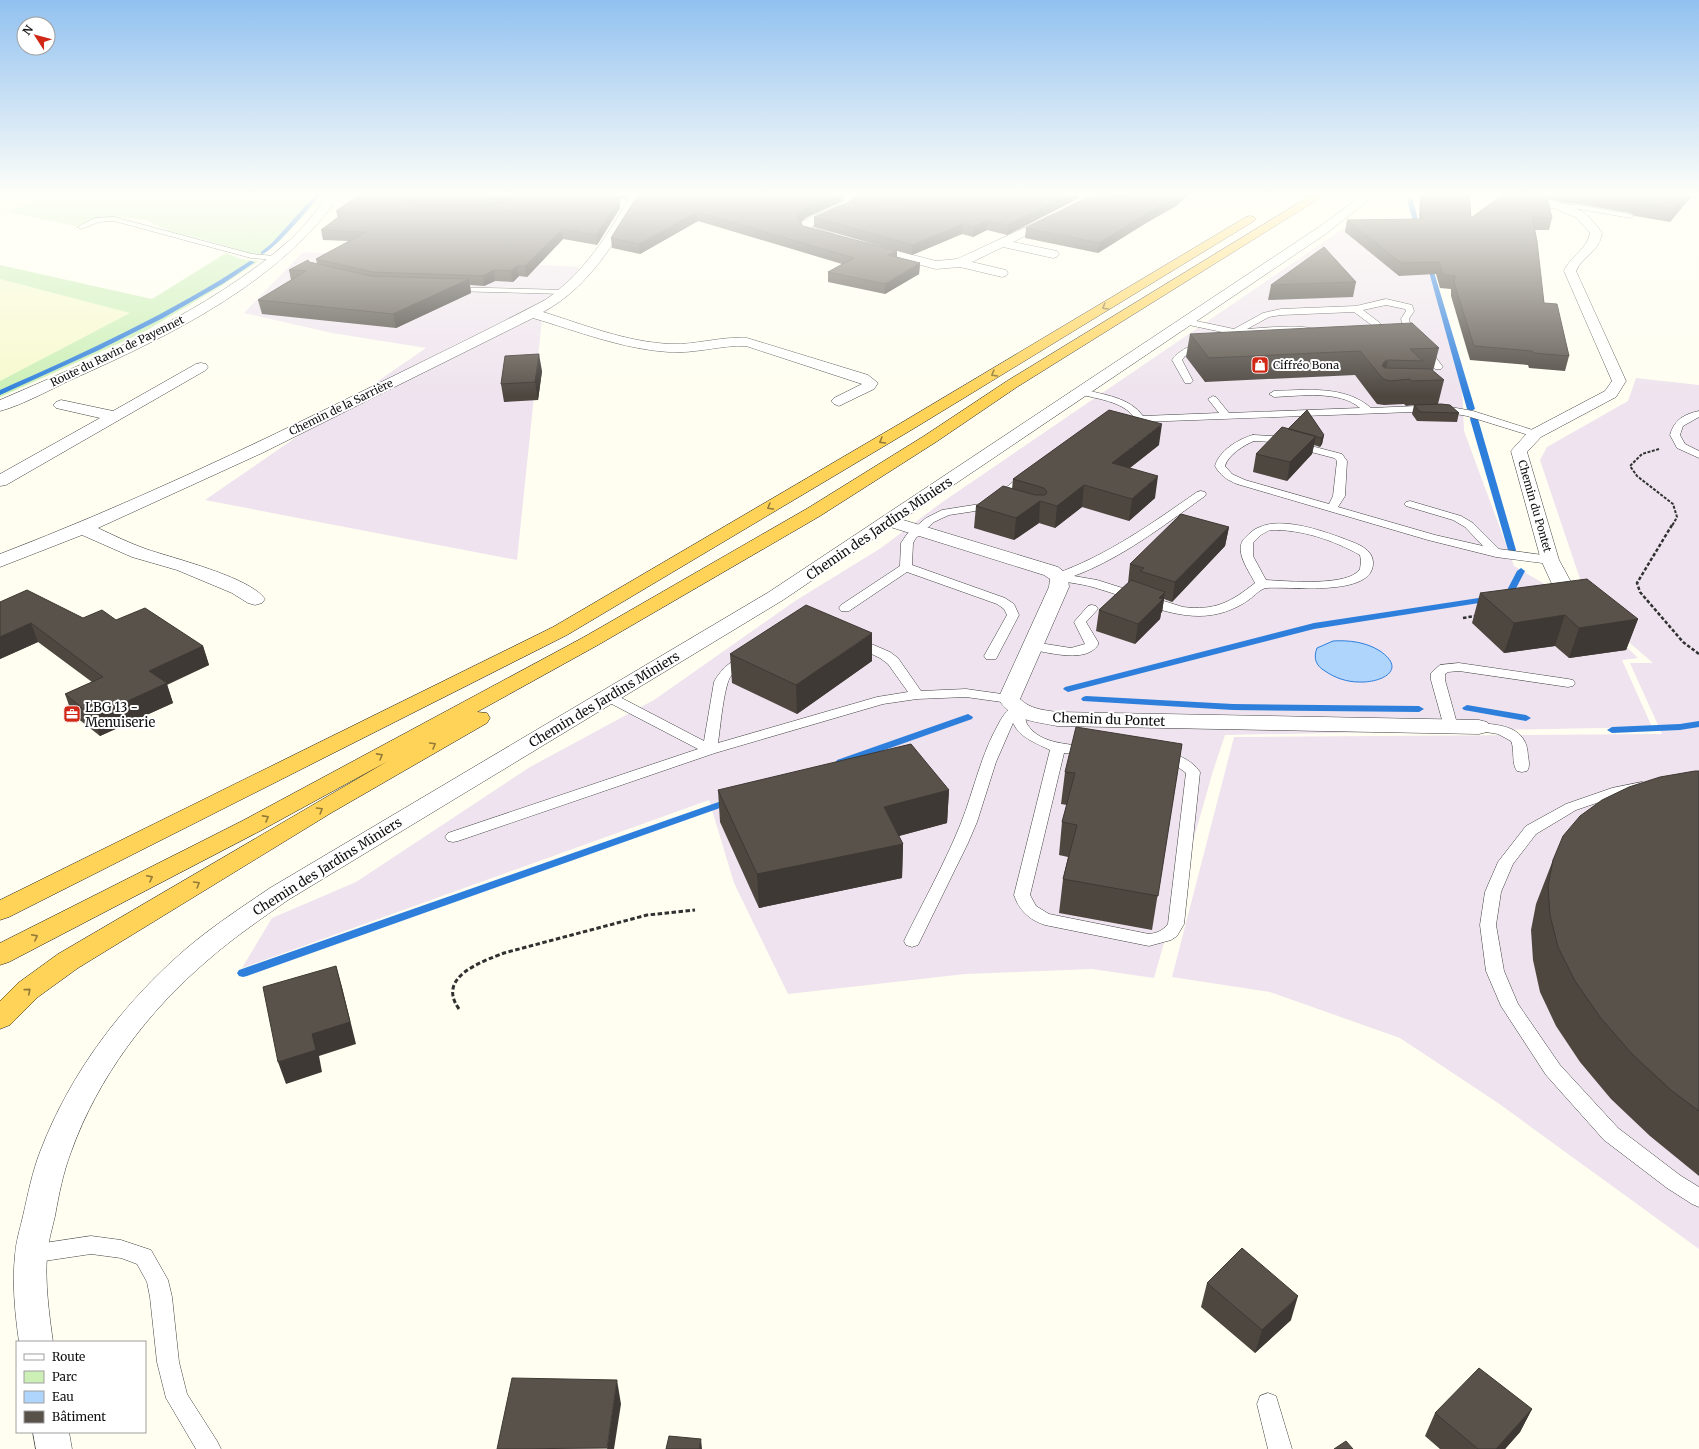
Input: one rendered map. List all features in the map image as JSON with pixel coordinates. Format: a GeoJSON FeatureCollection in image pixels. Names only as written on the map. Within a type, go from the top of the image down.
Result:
{"type":"FeatureCollection","features":[{"type":"Feature","properties":{"kind":"highway"},"geometry":{"type":"LineString","coordinates":[[0,910],[560,631],[900,430],[1182,261]]}},
{"type":"Feature","properties":{"kind":"highway"},"geometry":{"type":"LineString","coordinates":[[0,955],[251,826],[591,640],[814,512],[930,439],[1012,384],[1212,261]]}},
{"type":"Feature","properties":{"kind":"highway"},"geometry":{"type":"LineString","coordinates":[[0,1018],[28,990],[68,961],[323,808],[802,532],[896,474],[916,461],[1012,384]]}},
{"type":"Feature","properties":{"kind":"highway"},"geometry":{"type":"LineString","coordinates":[[0,903],[215,804]]}},
{"type":"Feature","properties":{"kind":"street","name":"Route du Ravin de Payennet"},"geometry":{"type":"LineString","coordinates":[[0,406],[127,348],[178,322],[221,297],[262,269],[271,261]]}},
{"type":"Feature","properties":{"kind":"street","name":"Chemin de la Sarrière"},"geometry":{"type":"LineString","coordinates":[[0,561],[84,529],[164,494],[532,313],[566,292],[582,276],[594,261]]}},
{"type":"Feature","properties":{"kind":"street"},"geometry":{"type":"LineString","coordinates":[[916,261],[936,266],[960,264],[1002,273]]}},
{"type":"Feature","properties":{"kind":"street"},"geometry":{"type":"LineString","coordinates":[[960,264],[967,261]]}},
{"type":"Feature","properties":{"kind":"street","name":"Chemin des Jardins Miniers"},"geometry":{"type":"LineString","coordinates":[[36,1341],[32,1320],[31,1254],[45,1183],[55,1152],[73,1110],[92,1077],[111,1049],[163,985],[187,962],[222,934],[279,894],[776,596],[1278,261]]}},
{"type":"Feature","properties":{"kind":"street","name":"Chemin du Pontet"},"geometry":{"type":"LineString","coordinates":[[1571,595],[1562,584],[1550,560],[1519,451],[1535,434],[1611,394],[1619,381],[1570,271],[1572,264],[1576,261]]}},
{"type":"Feature","properties":{"kind":"street"},"geometry":{"type":"LineString","coordinates":[[532,313],[644,346],[683,348],[732,341],[747,342],[864,378],[871,383],[869,386],[839,401]]}},
{"type":"Feature","properties":{"kind":"street"},"geometry":{"type":"LineString","coordinates":[[0,481],[201,367]]}},
{"type":"Feature","properties":{"kind":"street"},"geometry":{"type":"LineString","coordinates":[[61,405],[116,416]]}},
{"type":"Feature","properties":{"kind":"street"},"geometry":{"type":"LineString","coordinates":[[890,521],[1051,571],[1059,578],[1059,587],[1033,646],[1014,704]]}},
{"type":"Feature","properties":{"kind":"street"},"geometry":{"type":"LineString","coordinates":[[84,529],[140,553],[184,566],[239,589],[255,599]]}},
{"type":"Feature","properties":{"kind":"street","name":"Chemin du Pontet"},"geometry":{"type":"LineString","coordinates":[[1014,704],[1057,719],[1479,727]]}},
{"type":"Feature","properties":{"kind":"street"},"geometry":{"type":"LineString","coordinates":[[51,1433],[54,1449]]}},
{"type":"Feature","properties":{"kind":"lane"},"geometry":{"type":"LineString","coordinates":[[442,289],[566,292]]}},
{"type":"Feature","properties":{"kind":"lane"},"geometry":{"type":"LineString","coordinates":[[1188,381],[1177,360],[1182,354],[1201,345],[1224,338],[1266,315],[1281,312],[1356,309],[1386,302],[1408,307],[1410,311],[1405,319],[1406,323],[1438,367]]}},
{"type":"Feature","properties":{"kind":"lane"},"geometry":{"type":"LineString","coordinates":[[1349,331],[1370,330],[1377,328],[1377,325],[1356,309]]}},
{"type":"Feature","properties":{"kind":"lane"},"geometry":{"type":"LineString","coordinates":[[1187,322],[1236,332],[1289,328],[1322,331]]}},
{"type":"Feature","properties":{"kind":"lane"},"geometry":{"type":"LineString","coordinates":[[1082,392],[1122,402],[1133,409],[1140,419]]}},
{"type":"Feature","properties":{"kind":"lane"},"geometry":{"type":"LineString","coordinates":[[1274,394],[1332,394],[1359,401],[1369,411]]}},
{"type":"Feature","properties":{"kind":"lane"},"geometry":{"type":"LineString","coordinates":[[1442,398],[1451,409]]}},
{"type":"Feature","properties":{"kind":"lane"},"geometry":{"type":"LineString","coordinates":[[1214,399],[1226,416]]}},
{"type":"Feature","properties":{"kind":"lane"},"geometry":{"type":"LineString","coordinates":[[1110,425],[1140,419],[1451,409],[1469,413],[1535,434]]}},
{"type":"Feature","properties":{"kind":"lane"},"geometry":{"type":"LineString","coordinates":[[1699,414],[1693,415],[1678,425],[1676,435],[1681,446],[1699,455]]}},
{"type":"Feature","properties":{"kind":"lane"},"geometry":{"type":"LineString","coordinates":[[1332,508],[1339,496],[1342,461],[1338,456],[1273,439],[1253,438],[1243,442],[1222,459],[1220,466],[1223,472],[1230,478],[1332,508],[1463,546],[1496,553],[1550,560]]}},
{"type":"Feature","properties":{"kind":"lane"},"geometry":{"type":"LineString","coordinates":[[906,567],[907,543],[917,529],[946,512],[982,507],[995,500],[1038,467]]}},
{"type":"Feature","properties":{"kind":"lane"},"geometry":{"type":"LineString","coordinates":[[1059,578],[1083,570],[1124,548],[1200,494]]}},
{"type":"Feature","properties":{"kind":"lane"},"geometry":{"type":"LineString","coordinates":[[995,500],[1009,505]]}},
{"type":"Feature","properties":{"kind":"lane"},"geometry":{"type":"LineString","coordinates":[[1410,504],[1457,518],[1469,525],[1496,553]]}},
{"type":"Feature","properties":{"kind":"lane"},"geometry":{"type":"LineString","coordinates":[[1059,578],[1092,583],[1182,610],[1208,613],[1241,601],[1262,584],[1335,584],[1352,581],[1363,574],[1368,563],[1365,553],[1354,546],[1300,530],[1284,527],[1270,527],[1259,531],[1247,542],[1247,556],[1262,584]]}},
{"type":"Feature","properties":{"kind":"lane"},"geometry":{"type":"LineString","coordinates":[[845,608],[906,567]]}},
{"type":"Feature","properties":{"kind":"lane"},"geometry":{"type":"LineString","coordinates":[[906,567],[1001,601],[1010,607],[1013,615],[991,656]]}},
{"type":"Feature","properties":{"kind":"lane"},"geometry":{"type":"LineString","coordinates":[[1033,646],[1077,652],[1086,650],[1092,645],[1092,640],[1081,627],[1080,622],[1092,608]]}},
{"type":"Feature","properties":{"kind":"lane"},"geometry":{"type":"LineString","coordinates":[[844,636],[885,655],[893,661],[917,695]]}},
{"type":"Feature","properties":{"kind":"lane"},"geometry":{"type":"LineString","coordinates":[[710,750],[721,682],[724,675],[730,669],[757,653]]}},
{"type":"Feature","properties":{"kind":"lane"},"geometry":{"type":"LineString","coordinates":[[1451,727],[1438,680],[1438,673],[1445,668],[1459,667],[1568,683]]}},
{"type":"Feature","properties":{"kind":"lane"},"geometry":{"type":"LineString","coordinates":[[453,837],[710,750],[882,700],[917,695],[966,693],[1014,704]]}},
{"type":"Feature","properties":{"kind":"lane"},"geometry":{"type":"LineString","coordinates":[[609,697],[710,750]]}},
{"type":"Feature","properties":{"kind":"lane"},"geometry":{"type":"LineString","coordinates":[[1014,704],[1018,719],[1022,726],[1033,737],[1058,748],[1105,752]]}},
{"type":"Feature","properties":{"kind":"lane"},"geometry":{"type":"LineString","coordinates":[[912,941],[960,844],[989,762],[1014,704]]}},
{"type":"Feature","properties":{"kind":"lane"},"geometry":{"type":"LineString","coordinates":[[1479,727],[1500,729],[1517,738],[1522,768]]}},
{"type":"Feature","properties":{"kind":"lane"},"geometry":{"type":"LineString","coordinates":[[1058,748],[1022,895],[1025,906],[1033,913],[1045,919],[1149,940],[1162,938],[1171,933],[1176,924],[1193,772],[1188,765],[1180,761],[1144,756]]}},
{"type":"Feature","properties":{"kind":"lane"},"geometry":{"type":"LineString","coordinates":[[1654,785],[1617,791],[1571,807],[1531,830],[1506,862],[1493,892],[1488,925],[1495,970],[1510,1006],[1553,1070],[1610,1134],[1674,1182],[1699,1198]]}},
{"type":"Feature","properties":{"kind":"lane"},"geometry":{"type":"LineString","coordinates":[[31,1254],[91,1245],[121,1249],[144,1258],[157,1280],[161,1297],[168,1362],[177,1398],[209,1449]]}},
{"type":"Feature","properties":{"kind":"lane"},"geometry":{"type":"LineString","coordinates":[[1268,1404],[1280,1449]]}},
{"type":"Feature","properties":{"kind":"path"},"geometry":{"type":"LineString","coordinates":[[1681,446],[1650,451],[1636,457],[1630,466],[1637,476],[1673,504],[1677,517],[1637,583],[1640,592],[1682,642],[1699,654]]}},
{"type":"Feature","properties":{"kind":"path"},"geometry":{"type":"LineString","coordinates":[[1463,618],[1478,616]]}},
{"type":"Feature","properties":{"kind":"path"},"geometry":{"type":"LineString","coordinates":[[459,1009],[452,995],[453,985],[463,974],[481,962],[504,953],[647,915],[695,910]]}},
{"type":"Feature","properties":{"kind":"shaded area"},"geometry":{"type":"Polygon","coordinates":[[[295,261],[462,261],[580,267],[542,319],[517,560],[205,500],[426,348],[332,333],[244,313],[295,261]]]}},
{"type":"Feature","properties":{"kind":"shaded area"},"geometry":{"type":"Polygon","coordinates":[[[1296,261],[1426,261],[1461,362],[1464,431],[1514,566],[1587,609],[1638,658],[1622,660],[1652,727],[1225,735],[1213,771],[1154,978],[1092,969],[965,974],[788,994],[734,883],[709,800],[242,968],[272,918],[356,882],[530,767],[654,700],[795,601],[881,548],[941,503],[1296,261]]]}},
{"type":"Feature","properties":{"kind":"shaded area"},"geometry":{"type":"Polygon","coordinates":[[[1636,378],[1699,385],[1699,1249],[1498,1103],[1400,1038],[1270,992],[1172,977],[1234,737],[1662,734],[1630,663],[1653,663],[1609,625],[1584,591],[1540,460],[1547,447],[1628,401],[1636,378]]]}},
{"type":"Feature","properties":{"kind":"green space"},"geometry":{"type":"Polygon","coordinates":[[[214,261],[259,261],[218,288],[142,333],[0,397],[0,381],[130,313],[0,279],[0,265],[152,299],[214,261]]]}},
{"type":"Feature","properties":{"kind":"green space"},"geometry":{"type":"Polygon","coordinates":[[[0,279],[131,313],[0,381],[0,279]]]}},
{"type":"Feature","properties":{"kind":"water"},"geometry":{"type":"Polygon","coordinates":[[[1333,641],[1357,642],[1375,648],[1388,658],[1392,664],[1391,669],[1383,678],[1367,682],[1350,681],[1333,676],[1319,667],[1315,655],[1317,648],[1333,641]]]}},
{"type":"Feature","properties":{"kind":"building"},"geometry":{"type":"Polygon","coordinates":[[[308,261],[371,276],[469,279],[393,314],[258,300],[306,271],[289,270],[308,261]]]}},
{"type":"Feature","properties":{"kind":"building"},"geometry":{"type":"Polygon","coordinates":[[[323,261],[530,261],[525,266],[517,266],[511,271],[494,270],[483,276],[372,272],[323,261]]]}},
{"type":"Feature","properties":{"kind":"building"},"geometry":{"type":"Polygon","coordinates":[[[849,261],[910,261],[920,263],[885,284],[828,272],[849,261]]]}},
{"type":"Feature","properties":{"kind":"building"},"geometry":{"type":"Polygon","coordinates":[[[1305,261],[1336,261],[1356,282],[1271,285],[1305,261]]]}},
{"type":"Feature","properties":{"kind":"building"},"geometry":{"type":"Polygon","coordinates":[[[1398,261],[1539,261],[1544,303],[1557,304],[1569,356],[1474,346],[1454,283],[1455,276],[1443,275],[1439,262],[1401,263],[1398,261]]]}},
{"type":"Feature","properties":{"kind":"building"},"geometry":{"type":"Polygon","coordinates":[[[1412,323],[1439,348],[1410,349],[1423,361],[1388,360],[1384,362],[1382,366],[1385,368],[1431,369],[1444,380],[1411,381],[1410,379],[1390,381],[1383,379],[1360,351],[1209,358],[1190,334],[1412,323]]]}},
{"type":"Feature","properties":{"kind":"building"},"geometry":{"type":"Polygon","coordinates":[[[539,354],[535,382],[501,384],[505,356],[539,354]]]}},
{"type":"Feature","properties":{"kind":"building"},"geometry":{"type":"Polygon","coordinates":[[[1414,405],[1450,405],[1459,413],[1420,412],[1414,405]]]}},
{"type":"Feature","properties":{"kind":"building"},"geometry":{"type":"Polygon","coordinates":[[[1109,410],[1162,424],[1112,463],[1158,476],[1132,499],[1084,485],[1057,506],[1040,501],[1016,518],[976,506],[1003,486],[1035,495],[1045,495],[1047,492],[1044,488],[1013,479],[1109,410]]]}},
{"type":"Feature","properties":{"kind":"building"},"geometry":{"type":"Polygon","coordinates":[[[1307,410],[1324,435],[1321,438],[1288,429],[1307,410]]]}},
{"type":"Feature","properties":{"kind":"building"},"geometry":{"type":"Polygon","coordinates":[[[1282,427],[1316,436],[1290,462],[1256,454],[1282,427]]]}},
{"type":"Feature","properties":{"kind":"building"},"geometry":{"type":"Polygon","coordinates":[[[1181,514],[1229,527],[1175,582],[1140,571],[1144,568],[1130,564],[1181,514]]]}},
{"type":"Feature","properties":{"kind":"building"},"geometry":{"type":"Polygon","coordinates":[[[1587,579],[1638,619],[1579,628],[1565,615],[1514,623],[1480,593],[1587,579]]]}},
{"type":"Feature","properties":{"kind":"building"},"geometry":{"type":"Polygon","coordinates":[[[1131,580],[1165,592],[1159,598],[1163,599],[1138,624],[1099,610],[1131,580]]]}},
{"type":"Feature","properties":{"kind":"building"},"geometry":{"type":"Polygon","coordinates":[[[27,590],[83,618],[102,610],[116,620],[145,608],[203,646],[149,671],[167,683],[93,717],[65,694],[103,677],[31,623],[0,637],[0,602],[27,590]]]}},
{"type":"Feature","properties":{"kind":"building"},"geometry":{"type":"Polygon","coordinates":[[[806,605],[872,633],[796,685],[730,654],[806,605]]]}},
{"type":"Feature","properties":{"kind":"building"},"geometry":{"type":"Polygon","coordinates":[[[1076,727],[1182,744],[1158,896],[1063,879],[1077,825],[1062,822],[1075,773],[1065,772],[1076,727]]]}},
{"type":"Feature","properties":{"kind":"building"},"geometry":{"type":"Polygon","coordinates":[[[911,744],[949,790],[884,807],[903,844],[757,874],[718,790],[911,744]]]}},
{"type":"Feature","properties":{"kind":"building"},"geometry":{"type":"Polygon","coordinates":[[[1699,771],[1699,1111],[1672,1091],[1632,1054],[1600,1017],[1575,981],[1558,947],[1550,915],[1548,886],[1553,860],[1563,836],[1580,816],[1602,800],[1629,787],[1660,777],[1699,771]]]}},
{"type":"Feature","properties":{"kind":"building"},"geometry":{"type":"Polygon","coordinates":[[[336,966],[350,1022],[312,1034],[316,1050],[278,1062],[263,987],[336,966]]]}},
{"type":"Feature","properties":{"kind":"building"},"geometry":{"type":"Polygon","coordinates":[[[1242,1248],[1298,1296],[1262,1330],[1207,1283],[1242,1248]]]}},
{"type":"Feature","properties":{"kind":"building"},"geometry":{"type":"Polygon","coordinates":[[[1479,1368],[1532,1409],[1496,1449],[1478,1449],[1435,1413],[1479,1368]]]}},
{"type":"Feature","properties":{"kind":"building"},"geometry":{"type":"Polygon","coordinates":[[[512,1378],[617,1380],[607,1448],[497,1449],[512,1378]]]}},
{"type":"Feature","properties":{"kind":"building"},"geometry":{"type":"Polygon","coordinates":[[[669,1436],[701,1439],[699,1449],[666,1449],[669,1436]]]}},
{"type":"Feature","properties":{"kind":"building"},"geometry":{"type":"Polygon","coordinates":[[[1346,1441],[1353,1449],[1334,1449],[1346,1441]]]}},
{"type":"Feature","properties":{"kind":"waterway"},"geometry":{"type":"LineString","coordinates":[[0,393],[129,334],[192,300],[252,262]]}},
{"type":"Feature","properties":{"kind":"waterway"},"geometry":{"type":"LineString","coordinates":[[1428,262],[1471,409]]}},
{"type":"Feature","properties":{"kind":"waterway"},"geometry":{"type":"LineString","coordinates":[[1474,419],[1512,550]]}},
{"type":"Feature","properties":{"kind":"waterway"},"geometry":{"type":"LineString","coordinates":[[1068,689],[1314,626],[1508,596],[1521,571]]}},
{"type":"Feature","properties":{"kind":"waterway"},"geometry":{"type":"LineString","coordinates":[[1086,699],[1233,707],[1419,709]]}},
{"type":"Feature","properties":{"kind":"waterway"},"geometry":{"type":"LineString","coordinates":[[1467,708],[1526,718]]}},
{"type":"Feature","properties":{"kind":"waterway"},"geometry":{"type":"LineString","coordinates":[[841,762],[968,717]]}},
{"type":"Feature","properties":{"kind":"waterway"},"geometry":{"type":"LineString","coordinates":[[1612,730],[1680,727],[1699,724]]}},
{"type":"Feature","properties":{"kind":"waterway"},"geometry":{"type":"LineString","coordinates":[[243,973],[730,801]]}},
{"type":"Feature","properties":{"kind":"place","name":"Ciffréo Bona"},"geometry":{"type":"Point","coordinates":[1260,365]}},
{"type":"Feature","properties":{"kind":"place","name":"LBG 13 - Menuiserie"},"geometry":{"type":"Point","coordinates":[72,714]}}]}
